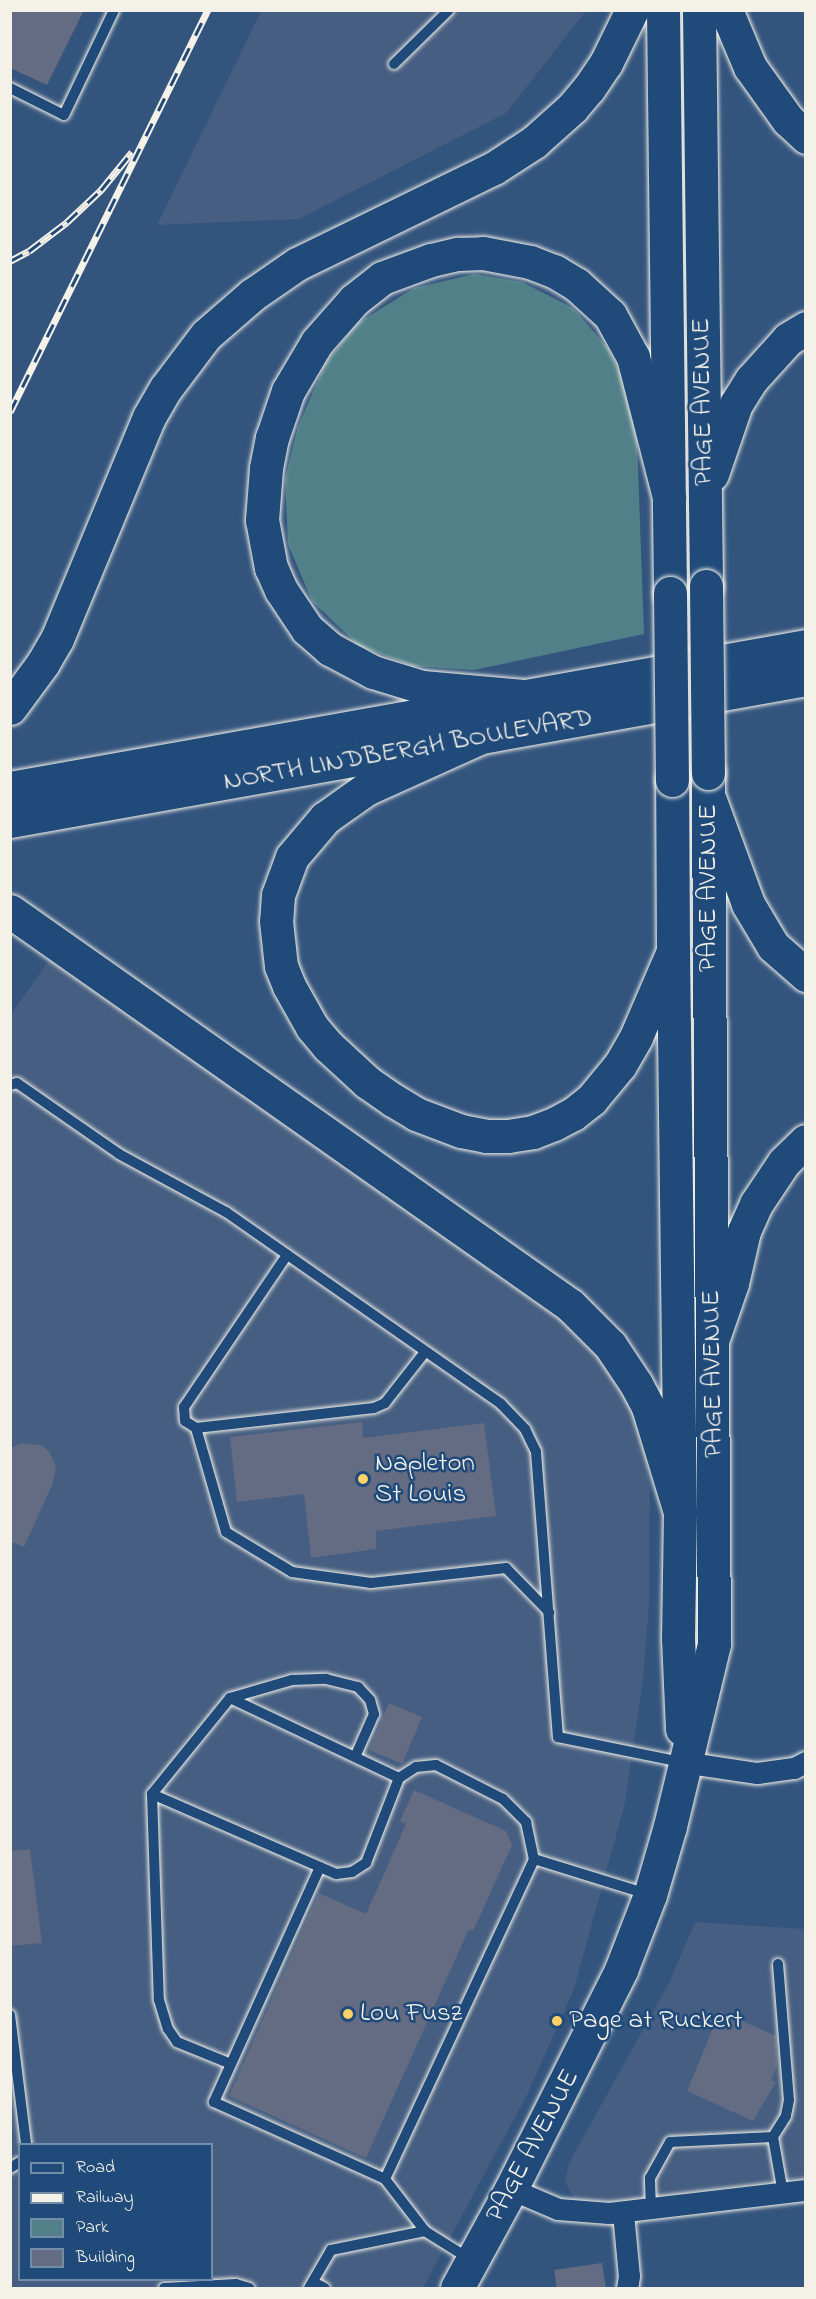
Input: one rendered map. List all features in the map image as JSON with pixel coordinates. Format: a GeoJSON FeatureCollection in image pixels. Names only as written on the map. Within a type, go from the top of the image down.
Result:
{"type":"FeatureCollection","features":[{"type":"Feature","properties":{"kind":"main road"},"geometry":{"type":"LineString","coordinates":[[10,708],[44,663],[60,631],[149,417],[172,378],[207,335],[252,295],[297,264],[494,168],[534,142],[573,108],[589,87],[620,38],[632,10]]}},
{"type":"Feature","properties":{"kind":"main road","name":"PAGE AVENUE"},"geometry":{"type":"LineString","coordinates":[[663,10],[680,1512],[678,1638],[683,1762]]}},
{"type":"Feature","properties":{"kind":"main road","name":"PAGE AVENUE"},"geometry":{"type":"LineString","coordinates":[[457,2289],[511,2189],[621,1970],[650,1895],[670,1826],[683,1762],[714,1644],[708,784],[699,10]]}},
{"type":"Feature","properties":{"kind":"main road"},"geometry":{"type":"LineString","coordinates":[[726,10],[750,67],[788,120],[806,137]]}},
{"type":"Feature","properties":{"kind":"main road"},"geometry":{"type":"LineString","coordinates":[[523,696],[422,687],[373,672],[349,661],[322,643],[294,612],[280,590],[271,568],[262,520],[266,468],[275,426],[288,392],[317,342],[354,300],[382,278],[431,260],[458,254],[483,253],[514,258],[554,271],[576,284],[610,315],[633,357],[669,497]]}},
{"type":"Feature","properties":{"kind":"main road"},"geometry":{"type":"LineString","coordinates":[[705,496],[736,404],[769,358],[788,339],[806,328]]}},
{"type":"Feature","properties":{"kind":"main road","name":"NORTH LINDBERGH BOULEVARD"},"geometry":{"type":"LineString","coordinates":[[10,788],[806,646]]}},
{"type":"Feature","properties":{"kind":"main road","name":"NORTH LINDBERGH BOULEVARD"},"geometry":{"type":"LineString","coordinates":[[10,821],[806,679]]}},
{"type":"Feature","properties":{"kind":"main road"},"geometry":{"type":"LineString","coordinates":[[479,738],[366,789],[342,805],[307,836],[292,857],[278,895],[276,921],[281,966],[298,1004],[328,1046],[367,1082],[393,1100],[441,1126],[486,1136],[533,1132],[573,1114],[607,1083],[636,1037],[674,951]]}},
{"type":"Feature","properties":{"kind":"main road"},"geometry":{"type":"LineString","coordinates":[[708,784],[740,884],[762,930],[773,946],[806,975]]}},
{"type":"Feature","properties":{"kind":"main road"},"geometry":{"type":"LineString","coordinates":[[10,911],[570,1305],[610,1345],[636,1384],[648,1407],[680,1512]]}},
{"type":"Feature","properties":{"kind":"main road"},"geometry":{"type":"LineString","coordinates":[[712,1341],[732,1283],[744,1231],[756,1204],[784,1162],[806,1141]]}},
{"type":"Feature","properties":{"kind":"street"},"geometry":{"type":"LineString","coordinates":[[683,1762],[757,1773],[794,1768],[806,1762]]}},
{"type":"Feature","properties":{"kind":"street"},"geometry":{"type":"LineString","coordinates":[[511,2189],[558,2209],[584,2213],[624,2213],[806,2190]]}},
{"type":"Feature","properties":{"kind":"street"},"geometry":{"type":"LineString","coordinates":[[624,2213],[629,2276],[627,2289]]}},
{"type":"Feature","properties":{"kind":"lane"},"geometry":{"type":"LineString","coordinates":[[10,88],[64,115],[114,10]]}},
{"type":"Feature","properties":{"kind":"lane"},"geometry":{"type":"LineString","coordinates":[[394,64],[449,10]]}},
{"type":"Feature","properties":{"kind":"lane"},"geometry":{"type":"LineString","coordinates":[[10,1085],[17,1083],[119,1154],[226,1212],[501,1404],[525,1429],[536,1452],[558,1737],[683,1762]]}},
{"type":"Feature","properties":{"kind":"lane"},"geometry":{"type":"LineString","coordinates":[[287,1255],[184,1407],[185,1421],[196,1428],[374,1408],[385,1403],[425,1352]]}},
{"type":"Feature","properties":{"kind":"lane"},"geometry":{"type":"LineString","coordinates":[[196,1428],[226,1532],[292,1572],[371,1583],[506,1568],[549,1612]]}},
{"type":"Feature","properties":{"kind":"lane"},"geometry":{"type":"LineString","coordinates":[[231,2064],[177,2042],[168,2028],[159,2000],[152,1794],[230,1698],[292,1680],[326,1679],[358,1687],[370,1700],[374,1714],[355,1757]]}},
{"type":"Feature","properties":{"kind":"lane"},"geometry":{"type":"LineString","coordinates":[[230,1698],[399,1778]]}},
{"type":"Feature","properties":{"kind":"lane"},"geometry":{"type":"LineString","coordinates":[[152,1794],[336,1874],[352,1872],[366,1863],[399,1778],[416,1767],[436,1765],[503,1799],[526,1822],[534,1859],[385,2179]]}},
{"type":"Feature","properties":{"kind":"lane"},"geometry":{"type":"LineString","coordinates":[[534,1859],[650,1895]]}},
{"type":"Feature","properties":{"kind":"lane"},"geometry":{"type":"LineString","coordinates":[[320,1867],[214,2102],[385,2179],[425,2231],[472,2260]]}},
{"type":"Feature","properties":{"kind":"lane"},"geometry":{"type":"LineString","coordinates":[[778,1964],[789,2100],[786,2116],[773,2137],[783,2193]]}},
{"type":"Feature","properties":{"kind":"lane"},"geometry":{"type":"LineString","coordinates":[[10,2015],[26,2143]]}},
{"type":"Feature","properties":{"kind":"lane"},"geometry":{"type":"LineString","coordinates":[[651,2209],[650,2178],[670,2142],[773,2137]]}},
{"type":"Feature","properties":{"kind":"lane"},"geometry":{"type":"LineString","coordinates":[[325,2289],[311,2285],[331,2250],[425,2231]]}},
{"type":"Feature","properties":{"kind":"lane"},"geometry":{"type":"LineString","coordinates":[[165,2289],[236,2284],[249,2289]]}},
{"type":"Feature","properties":{"kind":"shaded area"},"geometry":{"type":"Polygon","coordinates":[[[261,11],[586,11],[506,113],[299,219],[157,225],[261,11]]]}},
{"type":"Feature","properties":{"kind":"shaded area"},"geometry":{"type":"Polygon","coordinates":[[[52,956],[543,1299],[593,1342],[642,1421],[650,1490],[649,1604],[643,1680],[625,1803],[574,1989],[527,2095],[423,2288],[11,2288],[10,1016],[52,956]]]}},
{"type":"Feature","properties":{"kind":"shaded area"},"geometry":{"type":"Polygon","coordinates":[[[695,1922],[805,1929],[805,2177],[608,2203],[575,2199],[565,2182],[569,2163],[669,1983],[695,1922]]]}},
{"type":"Feature","properties":{"kind":"green space"},"geometry":{"type":"Polygon","coordinates":[[[475,274],[522,282],[573,308],[608,348],[631,395],[637,440],[644,634],[474,670],[413,666],[359,646],[312,601],[288,544],[285,479],[298,427],[326,362],[358,323],[414,288],[475,274]]]}},
{"type":"Feature","properties":{"kind":"building"},"geometry":{"type":"Polygon","coordinates":[[[10,10],[84,10],[47,85],[10,68],[10,10]]]}},
{"type":"Feature","properties":{"kind":"building","name":"Napleton St Louis"},"geometry":{"type":"Polygon","coordinates":[[[362,1422],[363,1438],[484,1423],[496,1516],[376,1531],[376,1549],[311,1558],[304,1494],[237,1502],[230,1437],[362,1422]]]}},
{"type":"Feature","properties":{"kind":"building"},"geometry":{"type":"Polygon","coordinates":[[[22,1443],[41,1445],[49,1451],[56,1467],[53,1483],[24,1547],[10,1541],[10,1448],[22,1443]]]}},
{"type":"Feature","properties":{"kind":"building"},"geometry":{"type":"Polygon","coordinates":[[[389,1703],[422,1717],[402,1764],[369,1750],[389,1703]]]}},
{"type":"Feature","properties":{"kind":"building","name":"Lou Fusz"},"geometry":{"type":"Polygon","coordinates":[[[414,1790],[506,1831],[512,1845],[473,1931],[469,1929],[366,2158],[229,2096],[319,1893],[366,1914],[406,1824],[400,1821],[414,1790]]]}},
{"type":"Feature","properties":{"kind":"building"},"geometry":{"type":"Polygon","coordinates":[[[30,1849],[42,1943],[10,1946],[10,1851],[30,1849]]]}},
{"type":"Feature","properties":{"kind":"building"},"geometry":{"type":"Polygon","coordinates":[[[720,2011],[776,2036],[777,2066],[771,2080],[776,2082],[753,2121],[687,2091],[720,2011]]]}},
{"type":"Feature","properties":{"kind":"building"},"geometry":{"type":"Polygon","coordinates":[[[602,2263],[606,2289],[557,2289],[554,2270],[602,2263]]]}},
{"type":"Feature","properties":{"kind":"railway"},"geometry":{"type":"LineString","coordinates":[[10,412],[208,10]]}},
{"type":"Feature","properties":{"kind":"railway"},"geometry":{"type":"LineString","coordinates":[[10,261],[29,251],[67,222],[101,190],[132,152]]}},
{"type":"Feature","properties":{"kind":"place","name":"Napleton St Louis"},"geometry":{"type":"Point","coordinates":[363,1479]}},
{"type":"Feature","properties":{"kind":"place","name":"Lou Fusz"},"geometry":{"type":"Point","coordinates":[348,2014]}},
{"type":"Feature","properties":{"kind":"place","name":"Page at Ruckert"},"geometry":{"type":"Point","coordinates":[557,2021]}}]}
